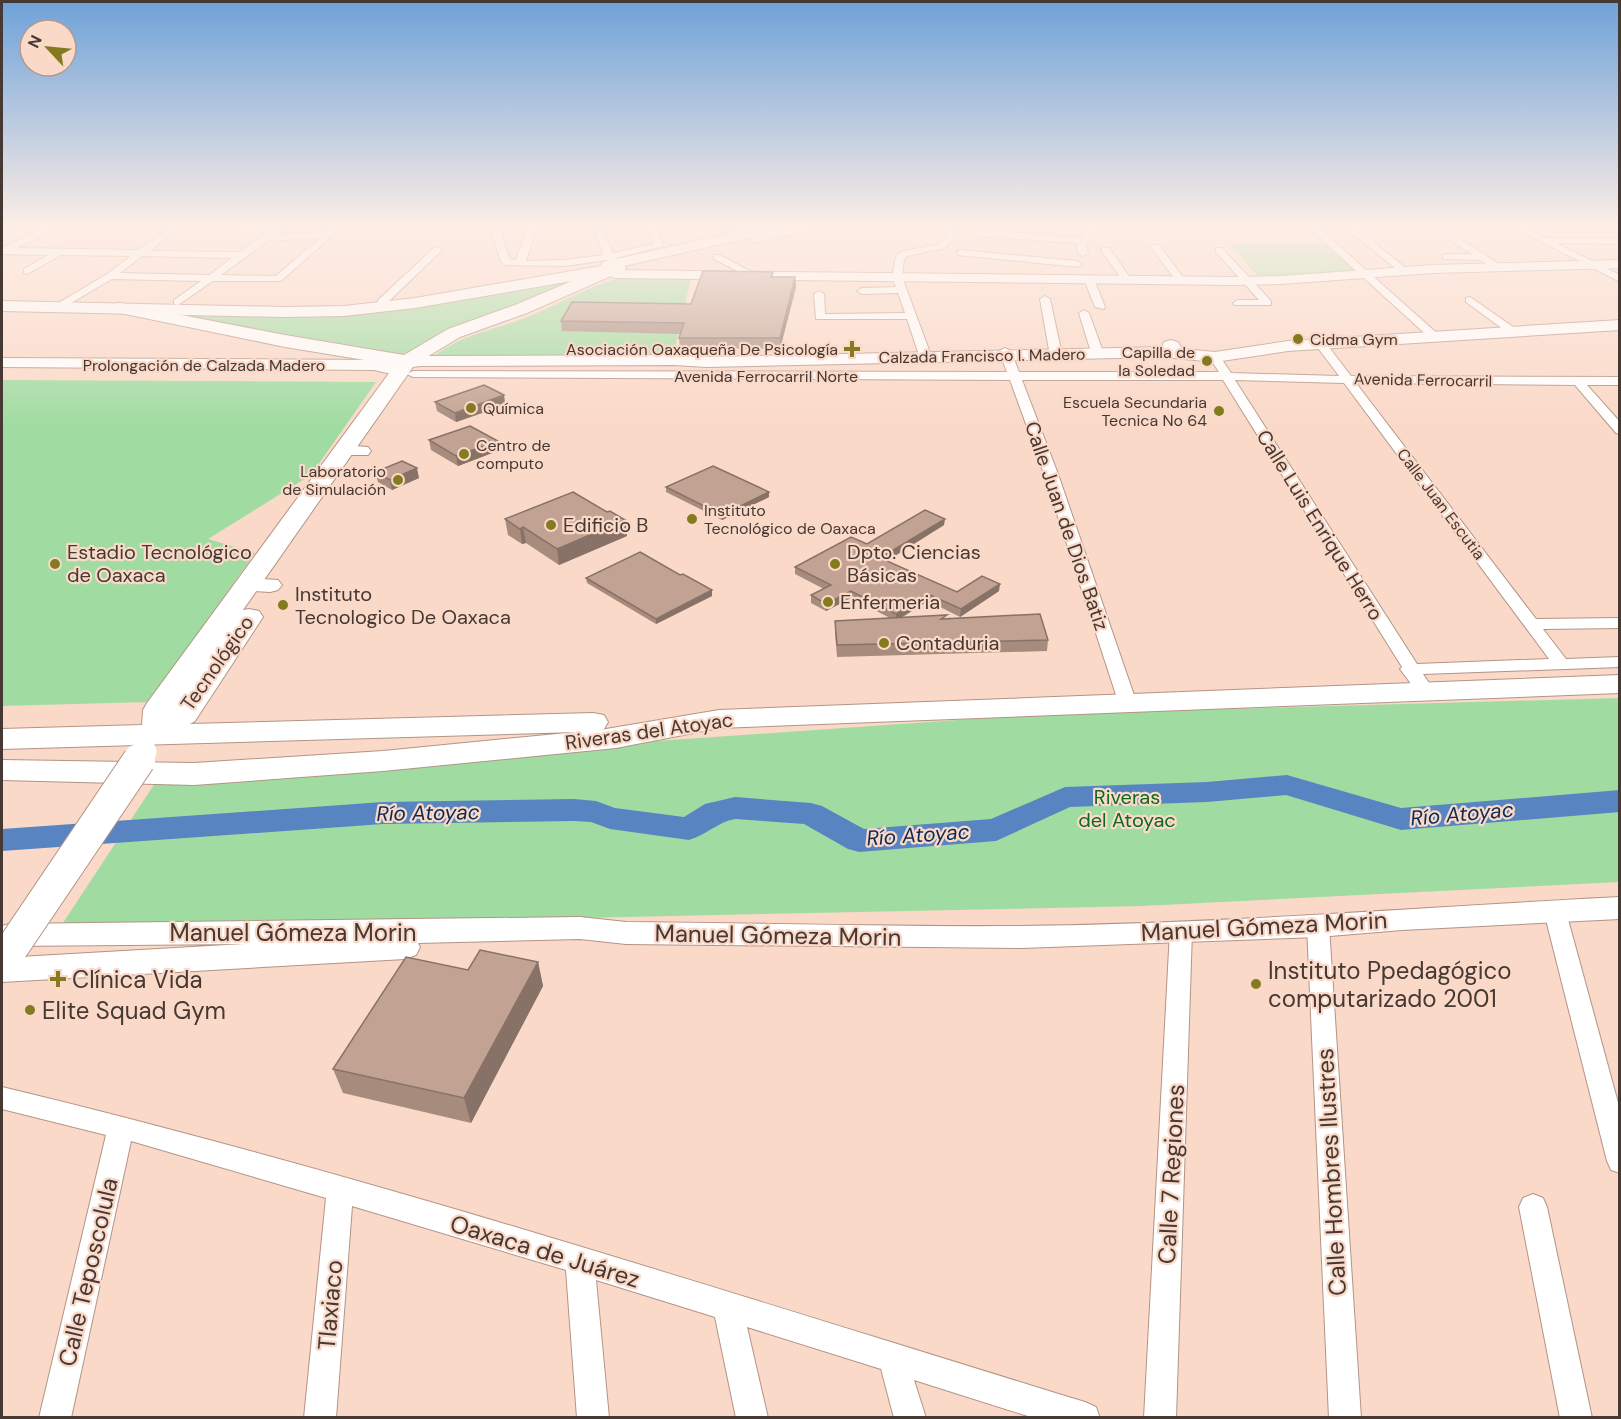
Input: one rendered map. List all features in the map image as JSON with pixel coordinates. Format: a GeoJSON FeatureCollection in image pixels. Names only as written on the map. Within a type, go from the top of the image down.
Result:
{"type":"FeatureCollection","features":[{"type":"Feature","properties":{"kind":"highway"},"geometry":{"type":"LineString","coordinates":[[2,306],[178,302],[310,306],[382,303],[435,294]]}},
{"type":"Feature","properties":{"kind":"highway"},"geometry":{"type":"LineString","coordinates":[[2,297],[120,308],[285,312],[344,310],[415,303],[463,294]]}},
{"type":"Feature","properties":{"kind":"main road"},"geometry":{"type":"LineString","coordinates":[[376,365],[410,367],[454,333],[507,315],[552,294]]}},
{"type":"Feature","properties":{"kind":"main road","name":"Calzada Francisco I. Madero"},"geometry":{"type":"LineString","coordinates":[[120,308],[302,343],[410,367],[583,368],[674,360],[706,362],[1174,350],[1227,340],[1288,346]]}},
{"type":"Feature","properties":{"kind":"main road","name":"Calzada Francisco I. Madero"},"geometry":{"type":"LineString","coordinates":[[1006,354],[1055,350],[1174,350],[1215,357],[1288,346],[1620,325]]}},
{"type":"Feature","properties":{"kind":"main road","name":"Tecnológico"},"geometry":{"type":"LineString","coordinates":[[151,742],[184,714],[259,585],[410,367]]}},
{"type":"Feature","properties":{"kind":"main road","name":"Riveras del Atoyac"},"geometry":{"type":"LineString","coordinates":[[2,770],[194,774],[383,761],[616,738],[719,719],[1127,701],[1418,680],[1620,684]]}},
{"type":"Feature","properties":{"kind":"main road"},"geometry":{"type":"LineString","coordinates":[[2,739],[151,742],[719,719]]}},
{"type":"Feature","properties":{"kind":"main road"},"geometry":{"type":"LineString","coordinates":[[4,954],[151,742]]}},
{"type":"Feature","properties":{"kind":"street"},"geometry":{"type":"LineString","coordinates":[[66,303],[80,294]]}},
{"type":"Feature","properties":{"kind":"street"},"geometry":{"type":"LineString","coordinates":[[178,302],[189,294]]}},
{"type":"Feature","properties":{"kind":"street"},"geometry":{"type":"LineString","coordinates":[[382,303],[391,294]]}},
{"type":"Feature","properties":{"kind":"street"},"geometry":{"type":"LineString","coordinates":[[819,294],[820,319],[912,316]]}},
{"type":"Feature","properties":{"kind":"street"},"geometry":{"type":"LineString","coordinates":[[904,294],[926,355]]}},
{"type":"Feature","properties":{"kind":"street"},"geometry":{"type":"LineString","coordinates":[[1095,294],[1100,307]]}},
{"type":"Feature","properties":{"kind":"street"},"geometry":{"type":"LineString","coordinates":[[1238,303],[1267,303],[1260,294]]}},
{"type":"Feature","properties":{"kind":"street"},"geometry":{"type":"LineString","coordinates":[[1387,294],[1436,338]]}},
{"type":"Feature","properties":{"kind":"street"},"geometry":{"type":"LineString","coordinates":[[1045,299],[1055,350]]}},
{"type":"Feature","properties":{"kind":"street"},"geometry":{"type":"LineString","coordinates":[[1470,300],[1515,333]]}},
{"type":"Feature","properties":{"kind":"street"},"geometry":{"type":"LineString","coordinates":[[1084,313],[1096,350]]}},
{"type":"Feature","properties":{"kind":"street","name":"Calle Juan Escutia"},"geometry":{"type":"LineString","coordinates":[[1321,344],[1561,664]]}},
{"type":"Feature","properties":{"kind":"street","name":"Calle Juan de Dios Batiz"},"geometry":{"type":"LineString","coordinates":[[1006,354],[1051,474],[1127,701]]}},
{"type":"Feature","properties":{"kind":"street","name":"Calle Luis Enrique Herro"},"geometry":{"type":"LineString","coordinates":[[1215,357],[1418,680]]}},
{"type":"Feature","properties":{"kind":"street","name":"Prolongación de Calzada Madero"},"geometry":{"type":"LineString","coordinates":[[2,363],[376,365]]}},
{"type":"Feature","properties":{"kind":"street","name":"Avenida Ferrocarril Norte"},"geometry":{"type":"LineString","coordinates":[[583,368],[1227,376]]}},
{"type":"Feature","properties":{"kind":"street"},"geometry":{"type":"LineString","coordinates":[[1361,371],[1620,373]]}},
{"type":"Feature","properties":{"kind":"street","name":"Avenida Ferrocarril"},"geometry":{"type":"LineString","coordinates":[[1227,376],[1620,381]]}},
{"type":"Feature","properties":{"kind":"street"},"geometry":{"type":"LineString","coordinates":[[1578,381],[1620,430]]}},
{"type":"Feature","properties":{"kind":"street"},"geometry":{"type":"LineString","coordinates":[[1531,624],[1620,623]]}},
{"type":"Feature","properties":{"kind":"street"},"geometry":{"type":"LineString","coordinates":[[1418,680],[1561,664],[1620,662]]}},
{"type":"Feature","properties":{"kind":"street","name":"Manuel Gómeza Morin"},"geometry":{"type":"LineString","coordinates":[[4,954],[577,939],[626,933],[1022,937],[1318,926],[1402,919],[1620,908]]}},
{"type":"Feature","properties":{"kind":"street"},"geometry":{"type":"LineString","coordinates":[[1555,912],[1620,1161]]}},
{"type":"Feature","properties":{"kind":"street","name":"Calle Hombres Ilustres"},"geometry":{"type":"LineString","coordinates":[[1318,926],[1345,1418]]}},
{"type":"Feature","properties":{"kind":"street","name":"Calle 7 Regiones"},"geometry":{"type":"LineString","coordinates":[[1160,1418],[1181,931]]}},
{"type":"Feature","properties":{"kind":"street","name":"Oaxaca de Juárez"},"geometry":{"type":"LineString","coordinates":[[2,1098],[121,1127],[340,1192],[480,1230],[1085,1418]]}},
{"type":"Feature","properties":{"kind":"street","name":"Calle Teposcolula"},"geometry":{"type":"LineString","coordinates":[[55,1418],[121,1127]]}},
{"type":"Feature","properties":{"kind":"street","name":"Tlaxiaco"},"geometry":{"type":"LineString","coordinates":[[320,1418],[340,1192]]}},
{"type":"Feature","properties":{"kind":"street"},"geometry":{"type":"LineString","coordinates":[[1533,1207],[1576,1418]]}},
{"type":"Feature","properties":{"kind":"street"},"geometry":{"type":"LineString","coordinates":[[580,1261],[593,1418]]}},
{"type":"Feature","properties":{"kind":"street"},"geometry":{"type":"LineString","coordinates":[[728,1307],[752,1418]]}},
{"type":"Feature","properties":{"kind":"street"},"geometry":{"type":"LineString","coordinates":[[893,1359],[910,1418]]}},
{"type":"Feature","properties":{"kind":"green space"},"geometry":{"type":"Polygon","coordinates":[[[466,294],[547,294],[404,356],[297,340],[147,310],[372,309],[466,294]]]}},
{"type":"Feature","properties":{"kind":"green space"},"geometry":{"type":"Polygon","coordinates":[[[578,294],[687,294],[674,353],[433,357],[456,342],[543,310],[578,294]]]}},
{"type":"Feature","properties":{"kind":"green space"},"geometry":{"type":"Polygon","coordinates":[[[2,380],[376,382],[311,475],[208,539],[255,553],[149,702],[2,706],[2,380]]]}},
{"type":"Feature","properties":{"kind":"green space","name":"Riveras del Atoyac"},"geometry":{"type":"Polygon","coordinates":[[[1619,698],[1619,882],[1143,906],[59,929],[157,780],[614,744],[1043,714],[1619,698]]]}},
{"type":"Feature","properties":{"kind":"building"},"geometry":{"type":"Polygon","coordinates":[[[695,294],[791,294],[780,338],[679,338],[684,323],[561,321],[572,302],[691,304],[695,294]]]}},
{"type":"Feature","properties":{"kind":"building"},"geometry":{"type":"Polygon","coordinates":[[[484,385],[504,395],[455,413],[435,402],[484,385]]]}},
{"type":"Feature","properties":{"kind":"building"},"geometry":{"type":"Polygon","coordinates":[[[470,426],[498,441],[456,456],[429,440],[470,426]]]}},
{"type":"Feature","properties":{"kind":"building"},"geometry":{"type":"Polygon","coordinates":[[[402,461],[417,468],[390,480],[375,472],[402,461]]]}},
{"type":"Feature","properties":{"kind":"building"},"geometry":{"type":"Polygon","coordinates":[[[713,466],[769,492],[722,515],[666,487],[713,466]]]}},
{"type":"Feature","properties":{"kind":"building"},"geometry":{"type":"Polygon","coordinates":[[[573,492],[625,520],[557,549],[523,527],[520,529],[505,519],[573,492]]]}},
{"type":"Feature","properties":{"kind":"building"},"geometry":{"type":"Polygon","coordinates":[[[925,510],[945,519],[880,558],[957,592],[982,576],[1000,584],[961,609],[928,594],[896,614],[851,591],[826,604],[811,595],[831,585],[795,567],[851,537],[867,544],[925,510]]]}},
{"type":"Feature","properties":{"kind":"building"},"geometry":{"type":"Polygon","coordinates":[[[640,552],[712,590],[656,619],[586,578],[640,552]]]}},
{"type":"Feature","properties":{"kind":"building"},"geometry":{"type":"Polygon","coordinates":[[[1040,614],[1048,640],[837,645],[835,621],[947,615],[941,619],[1040,614]]]}},
{"type":"Feature","properties":{"kind":"building"},"geometry":{"type":"Polygon","coordinates":[[[480,950],[538,962],[464,1098],[333,1069],[406,957],[468,970],[480,950]]]}},
{"type":"Feature","properties":{"kind":"waterway","name":"Río Atoyac"},"geometry":{"type":"LineString","coordinates":[[2,840],[383,813],[574,810],[596,812],[610,818],[689,829],[716,812],[735,808],[811,814],[859,841],[996,830],[1065,797],[1207,792],[1287,785],[1401,819],[1620,801]]}},
{"type":"Feature","properties":{"kind":"place","name":"Cidma Gym"},"geometry":{"type":"Point","coordinates":[1298,339]}},
{"type":"Feature","properties":{"kind":"place","name":"Asociación Oaxaqueña De Psicología"},"geometry":{"type":"Point","coordinates":[852,349]}},
{"type":"Feature","properties":{"kind":"place","name":"Capilla de la Soledad"},"geometry":{"type":"Point","coordinates":[1207,361]}},
{"type":"Feature","properties":{"kind":"place","name":"Química"},"geometry":{"type":"Point","coordinates":[471,408]}},
{"type":"Feature","properties":{"kind":"place","name":"Escuela Secundaria Tecnica No 64"},"geometry":{"type":"Point","coordinates":[1219,411]}},
{"type":"Feature","properties":{"kind":"place","name":"Centro de computo"},"geometry":{"type":"Point","coordinates":[464,454]}},
{"type":"Feature","properties":{"kind":"place","name":"Laboratorio de Simulación"},"geometry":{"type":"Point","coordinates":[398,480]}},
{"type":"Feature","properties":{"kind":"place","name":"Instituto Tecnológico de Oaxaca"},"geometry":{"type":"Point","coordinates":[692,519]}},
{"type":"Feature","properties":{"kind":"place","name":"Edificio B"},"geometry":{"type":"Point","coordinates":[551,525]}},
{"type":"Feature","properties":{"kind":"place","name":"Estadio Tecnológico de Oaxaca"},"geometry":{"type":"Point","coordinates":[55,564]}},
{"type":"Feature","properties":{"kind":"place","name":"Dpto. Ciencias Básicas"},"geometry":{"type":"Point","coordinates":[835,564]}},
{"type":"Feature","properties":{"kind":"place","name":"Enfermeria"},"geometry":{"type":"Point","coordinates":[828,602]}},
{"type":"Feature","properties":{"kind":"place","name":"Instituto Tecnologico De Oaxaca"},"geometry":{"type":"Point","coordinates":[283,605]}},
{"type":"Feature","properties":{"kind":"place","name":"Contaduria"},"geometry":{"type":"Point","coordinates":[884,643]}},
{"type":"Feature","properties":{"kind":"place","name":"Clínica Vida"},"geometry":{"type":"Point","coordinates":[58,979]}},
{"type":"Feature","properties":{"kind":"place","name":"Instituto Ppedagógico computarizado 2001"},"geometry":{"type":"Point","coordinates":[1256,984]}},
{"type":"Feature","properties":{"kind":"place","name":"Elite Squad Gym"},"geometry":{"type":"Point","coordinates":[30,1010]}}]}
